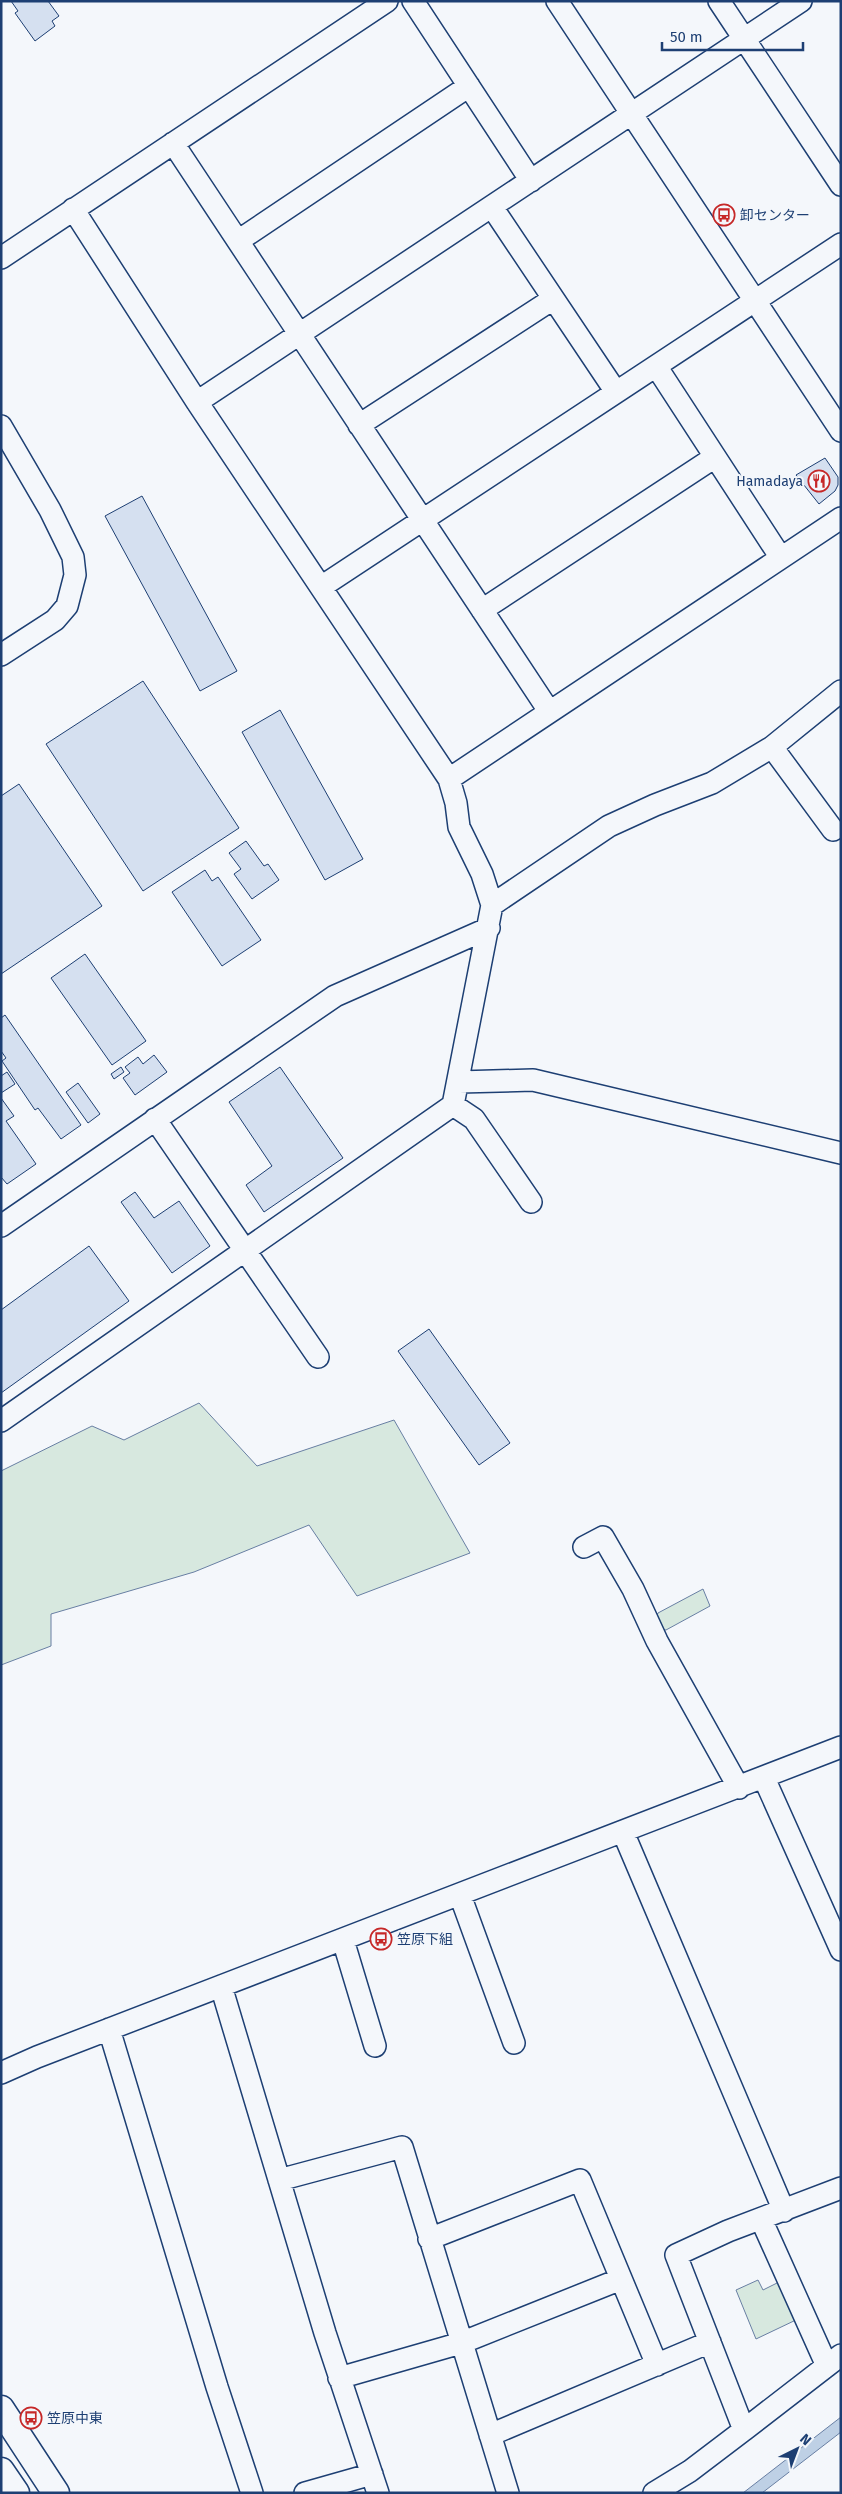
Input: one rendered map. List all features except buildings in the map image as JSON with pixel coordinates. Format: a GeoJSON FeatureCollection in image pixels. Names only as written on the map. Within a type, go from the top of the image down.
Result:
{"type":"FeatureCollection","features":[{"type":"Feature","properties":{"kind":"main road"},"geometry":{"type":"LineString","coordinates":[[1,2409],[56,2493]]}},
{"type":"Feature","properties":{"kind":"main road"},"geometry":{"type":"LineString","coordinates":[[1,2470],[16,2493]]}},
{"type":"Feature","properties":{"kind":"street"},"geometry":{"type":"LineString","coordinates":[[1,258],[387,1]]}},
{"type":"Feature","properties":{"kind":"street"},"geometry":{"type":"LineString","coordinates":[[413,1],[530,181]]}},
{"type":"Feature","properties":{"kind":"street"},"geometry":{"type":"LineString","coordinates":[[557,1],[841,431]]}},
{"type":"Feature","properties":{"kind":"street"},"geometry":{"type":"LineString","coordinates":[[719,1],[841,185]]}},
{"type":"Feature","properties":{"kind":"street"},"geometry":{"type":"LineString","coordinates":[[197,402],[801,1]]}},
{"type":"Feature","properties":{"kind":"street"},"geometry":{"type":"LineString","coordinates":[[238,242],[469,86]]}},
{"type":"Feature","properties":{"kind":"street"},"geometry":{"type":"LineString","coordinates":[[172,143],[549,711]]}},
{"type":"Feature","properties":{"kind":"street"},"geometry":{"type":"LineString","coordinates":[[492,207],[616,392]]}},
{"type":"Feature","properties":{"kind":"street"},"geometry":{"type":"LineString","coordinates":[[1,1421],[453,1104],[459,1082],[468,1021],[489,928],[492,905],[482,874],[459,827],[456,803],[449,779],[197,402],[73,209]]}},
{"type":"Feature","properties":{"kind":"street"},"geometry":{"type":"LineString","coordinates":[[321,588],[841,244]]}},
{"type":"Feature","properties":{"kind":"street"},"geometry":{"type":"LineString","coordinates":[[359,424],[553,299]]}},
{"type":"Feature","properties":{"kind":"street"},"geometry":{"type":"LineString","coordinates":[[656,366],[781,558]]}},
{"type":"Feature","properties":{"kind":"street"},"geometry":{"type":"LineString","coordinates":[[1,426],[54,518],[73,557],[75,575],[67,606],[55,620],[1,655]]}},
{"type":"Feature","properties":{"kind":"street"},"geometry":{"type":"LineString","coordinates":[[482,610],[715,457]]}},
{"type":"Feature","properties":{"kind":"street"},"geometry":{"type":"LineString","coordinates":[[449,779],[841,518]]}},
{"type":"Feature","properties":{"kind":"street"},"geometry":{"type":"LineString","coordinates":[[492,905],[609,826],[654,805],[712,783],[772,747],[841,691]]}},
{"type":"Feature","properties":{"kind":"street"},"geometry":{"type":"LineString","coordinates":[[772,747],[838,832]]}},
{"type":"Feature","properties":{"kind":"street"},"geometry":{"type":"LineString","coordinates":[[1,1226],[335,996],[489,928]]}},
{"type":"Feature","properties":{"kind":"street"},"geometry":{"type":"LineString","coordinates":[[459,1082],[533,1080],[841,1153]]}},
{"type":"Feature","properties":{"kind":"street"},"geometry":{"type":"LineString","coordinates":[[453,1104],[474,1118],[531,1202]]}},
{"type":"Feature","properties":{"kind":"street"},"geometry":{"type":"LineString","coordinates":[[155,1119],[318,1357]]}},
{"type":"Feature","properties":{"kind":"street"},"geometry":{"type":"LineString","coordinates":[[584,1547],[603,1537],[633,1589],[657,1641],[739,1788]]}},
{"type":"Feature","properties":{"kind":"street"},"geometry":{"type":"LineString","coordinates":[[1,2073],[109,2029],[739,1788],[841,1747]]}},
{"type":"Feature","properties":{"kind":"street"},"geometry":{"type":"LineString","coordinates":[[764,1778],[841,1950]]}},
{"type":"Feature","properties":{"kind":"street"},"geometry":{"type":"LineString","coordinates":[[623,1832],[784,2211]]}},
{"type":"Feature","properties":{"kind":"street"},"geometry":{"type":"LineString","coordinates":[[460,1895],[514,2043]]}},
{"type":"Feature","properties":{"kind":"street"},"geometry":{"type":"LineString","coordinates":[[343,1940],[375,2046]]}},
{"type":"Feature","properties":{"kind":"street"},"geometry":{"type":"LineString","coordinates":[[221,1986],[339,2378],[375,2483],[305,2493]]}},
{"type":"Feature","properties":{"kind":"street"},"geometry":{"type":"LineString","coordinates":[[109,2029],[214,2378],[252,2493]]}},
{"type":"Feature","properties":{"kind":"street"},"geometry":{"type":"LineString","coordinates":[[279,2180],[402,2146],[508,2493]]}},
{"type":"Feature","properties":{"kind":"street"},"geometry":{"type":"LineString","coordinates":[[429,2239],[580,2180],[657,2365]]}},
{"type":"Feature","properties":{"kind":"street"},"geometry":{"type":"LineString","coordinates":[[744,2430],[676,2255],[728,2230],[784,2211],[841,2188]]}},
{"type":"Feature","properties":{"kind":"street"},"geometry":{"type":"LineString","coordinates":[[654,2493],[690,2471],[834,2361],[762,2219]]}},
{"type":"Feature","properties":{"kind":"street"},"geometry":{"type":"LineString","coordinates":[[339,2378],[461,2343],[621,2279]]}},
{"type":"Feature","properties":{"kind":"street"},"geometry":{"type":"LineString","coordinates":[[490,2435],[710,2342]]}},
{"type":"Feature","properties":{"kind":"shaded area"},"geometry":{"type":"Polygon","coordinates":[[[199,1403],[257,1466],[394,1420],[470,1553],[357,1596],[309,1525],[194,1572],[51,1614],[51,1646],[1,1665],[1,1471],[92,1426],[124,1440],[199,1403]]]}},
{"type":"Feature","properties":{"kind":"shaded area"},"geometry":{"type":"Polygon","coordinates":[[[703,1589],[710,1606],[666,1630],[658,1629],[654,1621],[658,1613],[703,1589]]]}},
{"type":"Feature","properties":{"kind":"shaded area"},"geometry":{"type":"Polygon","coordinates":[[[758,2280],[763,2290],[781,2281],[798,2319],[756,2339],[736,2290],[758,2280]]]}},
{"type":"Feature","properties":{"kind":"water"},"geometry":{"type":"Polygon","coordinates":[[[841,2417],[841,2432],[762,2493],[743,2493],[841,2417]]]}},
{"type":"Feature","properties":{"kind":"place","name":"卸センター"},"geometry":{"type":"Point","coordinates":[724,215]}},
{"type":"Feature","properties":{"kind":"place","name":"Hamadaya"},"geometry":{"type":"Point","coordinates":[819,481]}},
{"type":"Feature","properties":{"kind":"place","name":"笠原下組"},"geometry":{"type":"Point","coordinates":[381,1939]}},
{"type":"Feature","properties":{"kind":"place","name":"笠原中東"},"geometry":{"type":"Point","coordinates":[31,2418]}}]}
